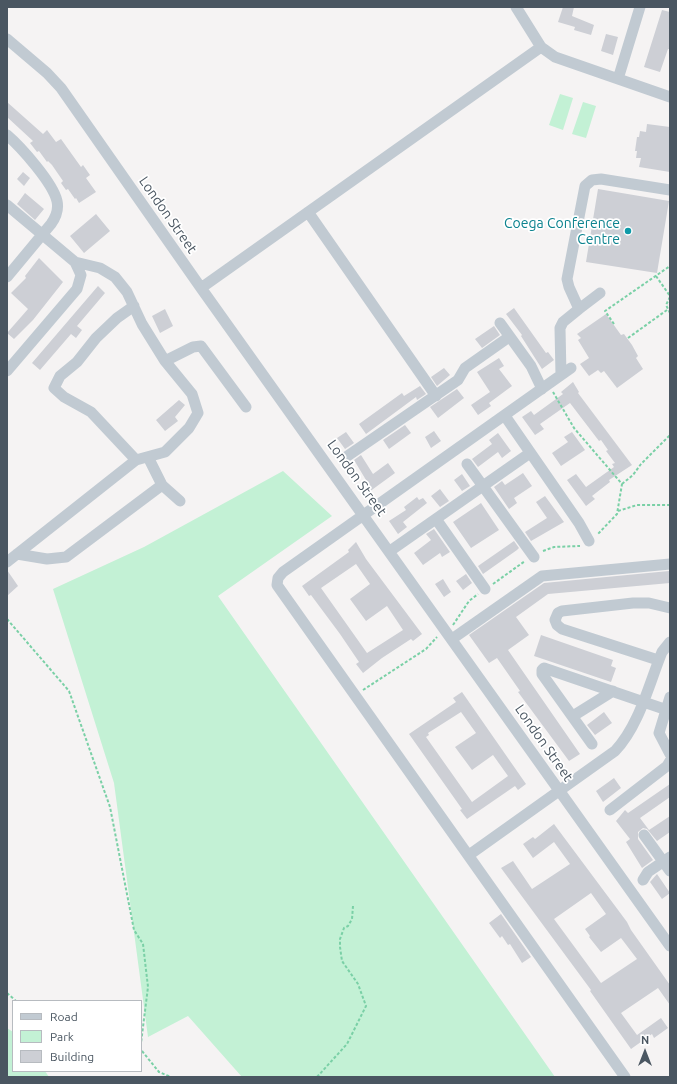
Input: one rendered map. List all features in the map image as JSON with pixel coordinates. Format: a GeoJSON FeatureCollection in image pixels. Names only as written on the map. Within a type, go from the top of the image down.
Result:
{"type":"FeatureCollection","features":[{"type":"Feature","properties":{"kind":"street"},"geometry":{"type":"LineString","coordinates":[[516,7],[541,47],[563,61],[670,97]]}},
{"type":"Feature","properties":{"kind":"street"},"geometry":{"type":"LineString","coordinates":[[618,80],[640,7]]}},
{"type":"Feature","properties":{"kind":"street","name":"London Street"},"geometry":{"type":"LineString","coordinates":[[7,39],[47,73],[61,88],[201,288],[365,515],[670,946]]}},
{"type":"Feature","properties":{"kind":"street"},"geometry":{"type":"LineString","coordinates":[[201,288],[541,47]]}},
{"type":"Feature","properties":{"kind":"street"},"geometry":{"type":"LineString","coordinates":[[7,135],[24,150],[43,177],[57,201],[56,217],[7,277]]}},
{"type":"Feature","properties":{"kind":"street"},"geometry":{"type":"LineString","coordinates":[[579,309],[567,279],[585,186],[592,180],[602,179],[670,190]]}},
{"type":"Feature","properties":{"kind":"street"},"geometry":{"type":"LineString","coordinates":[[7,205],[75,262],[81,275],[77,289],[7,371]]}},
{"type":"Feature","properties":{"kind":"street"},"geometry":{"type":"LineString","coordinates":[[308,212],[436,396]]}},
{"type":"Feature","properties":{"kind":"street"},"geometry":{"type":"LineString","coordinates":[[7,562],[136,460],[165,452],[189,428],[198,413],[192,394],[165,361],[115,276],[100,268],[75,262]]}},
{"type":"Feature","properties":{"kind":"street"},"geometry":{"type":"LineString","coordinates":[[561,375],[560,328],[563,322],[600,293]]}},
{"type":"Feature","properties":{"kind":"street"},"geometry":{"type":"LineString","coordinates":[[134,306],[117,318],[96,338],[77,362],[60,376],[54,388],[64,397],[91,412],[136,460]]}},
{"type":"Feature","properties":{"kind":"street"},"geometry":{"type":"LineString","coordinates":[[500,323],[531,366],[542,389]]}},
{"type":"Feature","properties":{"kind":"street"},"geometry":{"type":"LineString","coordinates":[[346,457],[458,380],[465,368],[509,337]]}},
{"type":"Feature","properties":{"kind":"street"},"geometry":{"type":"LineString","coordinates":[[165,361],[193,347],[201,346],[246,407]]}},
{"type":"Feature","properties":{"kind":"street"},"geometry":{"type":"LineString","coordinates":[[571,368],[283,572],[278,578],[277,584],[281,592],[625,1077]]}},
{"type":"Feature","properties":{"kind":"street"},"geometry":{"type":"LineString","coordinates":[[505,416],[579,523],[589,541]]}},
{"type":"Feature","properties":{"kind":"street"},"geometry":{"type":"LineString","coordinates":[[390,551],[530,453]]}},
{"type":"Feature","properties":{"kind":"street"},"geometry":{"type":"LineString","coordinates":[[148,457],[162,485],[180,501]]}},
{"type":"Feature","properties":{"kind":"street"},"geometry":{"type":"LineString","coordinates":[[467,464],[534,557]]}},
{"type":"Feature","properties":{"kind":"street"},"geometry":{"type":"LineString","coordinates":[[17,554],[47,559],[66,557],[162,485]]}},
{"type":"Feature","properties":{"kind":"street"},"geometry":{"type":"LineString","coordinates":[[436,519],[485,589]]}},
{"type":"Feature","properties":{"kind":"street"},"geometry":{"type":"LineString","coordinates":[[452,639],[542,576],[670,564]]}},
{"type":"Feature","properties":{"kind":"street"},"geometry":{"type":"LineString","coordinates":[[658,660],[562,629],[557,625],[555,620],[558,613],[562,612],[633,603],[649,603],[670,608]]}},
{"type":"Feature","properties":{"kind":"street"},"geometry":{"type":"LineString","coordinates":[[469,855],[616,751],[632,728],[658,660],[670,642]]}},
{"type":"Feature","properties":{"kind":"street"},"geometry":{"type":"LineString","coordinates":[[592,744],[542,674],[542,670],[544,668],[643,701],[668,711]]}},
{"type":"Feature","properties":{"kind":"street"},"geometry":{"type":"LineString","coordinates":[[573,716],[613,691]]}},
{"type":"Feature","properties":{"kind":"street"},"geometry":{"type":"LineString","coordinates":[[670,697],[668,711],[659,733],[670,754]]}},
{"type":"Feature","properties":{"kind":"street"},"geometry":{"type":"LineString","coordinates":[[610,810],[667,766],[670,762]]}},
{"type":"Feature","properties":{"kind":"street"},"geometry":{"type":"LineString","coordinates":[[644,835],[667,859],[670,871]]}},
{"type":"Feature","properties":{"kind":"street"},"geometry":{"type":"LineString","coordinates":[[643,880],[648,872],[667,859]]}},
{"type":"Feature","properties":{"kind":"path"},"geometry":{"type":"LineString","coordinates":[[614,324],[605,311],[670,266]]}},
{"type":"Feature","properties":{"kind":"path"},"geometry":{"type":"LineString","coordinates":[[656,276],[670,296],[666,305],[667,310],[670,313]]}},
{"type":"Feature","properties":{"kind":"path"},"geometry":{"type":"LineString","coordinates":[[628,338],[667,310]]}},
{"type":"Feature","properties":{"kind":"path"},"geometry":{"type":"LineString","coordinates":[[622,484],[633,475],[641,464],[670,435]]}},
{"type":"Feature","properties":{"kind":"path"},"geometry":{"type":"LineString","coordinates":[[618,511],[637,505],[670,505]]}},
{"type":"Feature","properties":{"kind":"path"},"geometry":{"type":"LineString","coordinates":[[7,618],[69,691],[110,807],[134,930],[143,944],[148,987],[142,1035]]}},
{"type":"Feature","properties":{"kind":"path"},"geometry":{"type":"LineString","coordinates":[[317,1077],[346,1044],[366,1006],[358,984],[342,961],[340,947],[340,939],[344,928],[348,926],[352,919],[353,906]]}},
{"type":"Feature","properties":{"kind":"path"},"geometry":{"type":"LineString","coordinates":[[7,993],[15,1000]]}},
{"type":"Feature","properties":{"kind":"path"},"geometry":{"type":"LineString","coordinates":[[142,1051],[159,1072],[171,1077]]}},
{"type":"Feature","properties":{"kind":"green space"},"geometry":{"type":"Polygon","coordinates":[[[560,94],[573,98],[563,130],[549,125],[560,94]]]}},
{"type":"Feature","properties":{"kind":"green space"},"geometry":{"type":"Polygon","coordinates":[[[583,102],[596,106],[586,138],[572,134],[583,102]]]}},
{"type":"Feature","properties":{"kind":"green space"},"geometry":{"type":"Polygon","coordinates":[[[283,471],[332,516],[218,596],[555,1077],[242,1077],[188,1016],[148,1037],[114,783],[53,589],[144,547],[283,471]]]}},
{"type":"Feature","properties":{"kind":"green space"},"geometry":{"type":"Polygon","coordinates":[[[7,1028],[12,1031],[12,1072],[46,1072],[49,1077],[7,1077],[7,1028]]]}},
{"type":"Feature","properties":{"kind":"building"},"geometry":{"type":"Polygon","coordinates":[[[563,7],[574,7],[572,16],[594,25],[591,35],[574,30],[575,27],[558,22],[563,7]]]}},
{"type":"Feature","properties":{"kind":"building"},"geometry":{"type":"Polygon","coordinates":[[[662,10],[670,12],[670,49],[668,49],[660,72],[644,67],[662,10]]]}},
{"type":"Feature","properties":{"kind":"building"},"geometry":{"type":"Polygon","coordinates":[[[606,34],[618,37],[613,55],[601,51],[606,34]]]}},
{"type":"Feature","properties":{"kind":"building"},"geometry":{"type":"Polygon","coordinates":[[[7,102],[43,134],[47,130],[56,142],[61,139],[81,167],[83,165],[90,175],[86,178],[96,192],[79,203],[68,189],[66,190],[61,183],[63,181],[52,165],[48,161],[47,162],[39,151],[37,152],[30,143],[33,141],[7,117],[7,102]]]}},
{"type":"Feature","properties":{"kind":"building"},"geometry":{"type":"Polygon","coordinates":[[[647,124],[670,127],[670,172],[639,167],[641,158],[636,158],[637,151],[635,151],[637,137],[639,137],[640,131],[646,132],[647,124]]]}},
{"type":"Feature","properties":{"kind":"building"},"geometry":{"type":"Polygon","coordinates":[[[23,172],[30,178],[24,186],[17,179],[23,172]]]}},
{"type":"Feature","properties":{"kind":"building","name":"Coega Conference Centre"},"geometry":{"type":"Polygon","coordinates":[[[598,189],[669,201],[657,273],[586,262],[598,189]]]}},
{"type":"Feature","properties":{"kind":"building"},"geometry":{"type":"Polygon","coordinates":[[[25,193],[44,209],[35,220],[17,204],[25,193]]]}},
{"type":"Feature","properties":{"kind":"building"},"geometry":{"type":"Polygon","coordinates":[[[96,214],[110,231],[84,253],[70,236],[96,214]]]}},
{"type":"Feature","properties":{"kind":"building"},"geometry":{"type":"Polygon","coordinates":[[[39,258],[63,282],[33,320],[14,339],[7,333],[28,309],[11,293],[26,278],[25,276],[39,258]]]}},
{"type":"Feature","properties":{"kind":"building"},"geometry":{"type":"Polygon","coordinates":[[[98,286],[105,293],[77,326],[82,330],[76,338],[71,334],[40,370],[32,363],[98,286]]]}},
{"type":"Feature","properties":{"kind":"building"},"geometry":{"type":"Polygon","coordinates":[[[514,308],[546,353],[548,352],[554,360],[542,369],[521,336],[522,335],[506,314],[514,308]]]}},
{"type":"Feature","properties":{"kind":"building"},"geometry":{"type":"Polygon","coordinates":[[[165,309],[173,326],[160,333],[152,316],[165,309]]]}},
{"type":"Feature","properties":{"kind":"building"},"geometry":{"type":"Polygon","coordinates":[[[606,314],[621,335],[624,334],[632,345],[638,356],[636,358],[643,369],[617,388],[604,371],[601,373],[598,370],[589,376],[580,364],[589,358],[578,340],[581,338],[577,334],[606,314]]]}},
{"type":"Feature","properties":{"kind":"building"},"geometry":{"type":"Polygon","coordinates":[[[494,326],[500,335],[482,348],[475,339],[494,326]]]}},
{"type":"Feature","properties":{"kind":"building"},"geometry":{"type":"Polygon","coordinates":[[[499,358],[504,366],[499,369],[512,386],[489,403],[491,406],[478,415],[471,405],[490,392],[477,372],[499,358]]]}},
{"type":"Feature","properties":{"kind":"building"},"geometry":{"type":"Polygon","coordinates":[[[444,368],[450,375],[437,386],[431,377],[444,368]]]}},
{"type":"Feature","properties":{"kind":"building"},"geometry":{"type":"Polygon","coordinates":[[[573,382],[579,392],[578,393],[632,465],[609,480],[610,482],[592,496],[595,499],[586,506],[567,480],[576,474],[586,487],[614,467],[612,464],[615,463],[606,451],[608,450],[601,440],[599,441],[570,403],[540,424],[544,429],[535,435],[522,417],[531,411],[534,415],[563,394],[561,392],[573,382]]]}},
{"type":"Feature","properties":{"kind":"building"},"geometry":{"type":"Polygon","coordinates":[[[420,386],[426,394],[417,400],[416,397],[366,434],[359,424],[402,393],[404,396],[420,386]]]}},
{"type":"Feature","properties":{"kind":"building"},"geometry":{"type":"Polygon","coordinates":[[[457,389],[464,398],[438,418],[430,407],[457,389]]]}},
{"type":"Feature","properties":{"kind":"building"},"geometry":{"type":"Polygon","coordinates":[[[179,400],[185,405],[175,417],[178,421],[165,431],[156,420],[179,400]]]}},
{"type":"Feature","properties":{"kind":"building"},"geometry":{"type":"Polygon","coordinates":[[[405,425],[411,433],[389,449],[383,440],[405,425]]]}},
{"type":"Feature","properties":{"kind":"building"},"geometry":{"type":"Polygon","coordinates":[[[434,431],[441,441],[431,448],[425,437],[434,431]]]}},
{"type":"Feature","properties":{"kind":"building"},"geometry":{"type":"Polygon","coordinates":[[[346,432],[354,443],[345,449],[337,438],[346,432]]]}},
{"type":"Feature","properties":{"kind":"building"},"geometry":{"type":"Polygon","coordinates":[[[572,432],[585,450],[561,466],[552,453],[568,442],[564,437],[572,432]]]}},
{"type":"Feature","properties":{"kind":"building"},"geometry":{"type":"Polygon","coordinates":[[[498,433],[511,451],[502,458],[498,452],[478,467],[472,459],[492,444],[489,440],[498,433]]]}},
{"type":"Feature","properties":{"kind":"building"},"geometry":{"type":"Polygon","coordinates":[[[361,455],[373,474],[388,463],[395,473],[369,492],[362,482],[366,480],[354,460],[361,455]]]}},
{"type":"Feature","properties":{"kind":"building"},"geometry":{"type":"Polygon","coordinates":[[[523,473],[532,486],[514,498],[517,503],[509,509],[494,487],[502,481],[505,485],[523,473]]]}},
{"type":"Feature","properties":{"kind":"building"},"geometry":{"type":"Polygon","coordinates":[[[462,474],[470,486],[462,491],[454,480],[462,474]]]}},
{"type":"Feature","properties":{"kind":"building"},"geometry":{"type":"Polygon","coordinates":[[[440,489],[449,501],[440,507],[431,496],[440,489]]]}},
{"type":"Feature","properties":{"kind":"building"},"geometry":{"type":"Polygon","coordinates":[[[545,496],[564,522],[531,541],[525,532],[547,518],[536,502],[545,496]]]}},
{"type":"Feature","properties":{"kind":"building"},"geometry":{"type":"Polygon","coordinates":[[[417,497],[419,500],[423,498],[427,503],[403,522],[407,527],[398,534],[389,521],[406,510],[404,507],[417,497]]]}},
{"type":"Feature","properties":{"kind":"building"},"geometry":{"type":"Polygon","coordinates":[[[481,503],[499,530],[471,548],[453,522],[481,503]]]}},
{"type":"Feature","properties":{"kind":"building"},"geometry":{"type":"Polygon","coordinates":[[[434,529],[450,552],[442,557],[440,553],[423,565],[414,553],[431,540],[426,534],[434,529]]]}},
{"type":"Feature","properties":{"kind":"building"},"geometry":{"type":"Polygon","coordinates":[[[514,541],[519,548],[483,574],[478,566],[514,541]]]}},
{"type":"Feature","properties":{"kind":"building"},"geometry":{"type":"Polygon","coordinates":[[[356,542],[366,559],[422,634],[413,641],[411,639],[382,658],[363,673],[356,664],[359,662],[340,634],[311,595],[309,596],[302,586],[349,552],[348,550],[356,542]],[[356,564],[321,588],[367,653],[403,630],[387,606],[366,621],[350,599],[370,584],[356,564]]]}},
{"type":"Feature","properties":{"kind":"building"},"geometry":{"type":"Polygon","coordinates":[[[7,570],[18,586],[7,596],[7,570]]]}},
{"type":"Feature","properties":{"kind":"building"},"geometry":{"type":"Polygon","coordinates":[[[669,571],[670,583],[548,594],[516,617],[529,635],[508,650],[580,754],[569,761],[518,692],[520,691],[497,658],[489,663],[469,635],[544,583],[669,571]]]}},
{"type":"Feature","properties":{"kind":"building"},"geometry":{"type":"Polygon","coordinates":[[[466,574],[472,583],[463,590],[456,581],[466,574]]]}},
{"type":"Feature","properties":{"kind":"building"},"geometry":{"type":"Polygon","coordinates":[[[443,579],[451,592],[444,597],[435,584],[443,579]]]}},
{"type":"Feature","properties":{"kind":"building"},"geometry":{"type":"Polygon","coordinates":[[[541,635],[613,660],[611,666],[616,668],[611,682],[534,656],[541,635]]]}},
{"type":"Feature","properties":{"kind":"building"},"geometry":{"type":"Polygon","coordinates":[[[462,692],[526,784],[518,790],[515,786],[467,819],[460,810],[462,809],[409,734],[456,702],[453,698],[462,692]],[[461,712],[428,733],[429,735],[426,737],[472,802],[508,776],[493,755],[472,770],[455,747],[476,733],[461,712]]]}},
{"type":"Feature","properties":{"kind":"building"},"geometry":{"type":"Polygon","coordinates":[[[604,712],[612,723],[595,735],[587,725],[604,712]]]}},
{"type":"Feature","properties":{"kind":"building"},"geometry":{"type":"Polygon","coordinates":[[[614,778],[621,788],[603,802],[596,791],[614,778]]]}},
{"type":"Feature","properties":{"kind":"building"},"geometry":{"type":"Polygon","coordinates":[[[670,784],[670,797],[640,818],[649,830],[670,816],[670,832],[657,841],[647,829],[643,828],[638,832],[638,839],[653,860],[642,868],[626,842],[630,839],[616,821],[625,810],[628,813],[670,784]]]}},
{"type":"Feature","properties":{"kind":"building"},"geometry":{"type":"Polygon","coordinates":[[[554,824],[627,922],[631,930],[670,985],[670,1005],[658,988],[621,1013],[637,1035],[661,1018],[668,1028],[654,1038],[652,1034],[631,1049],[590,991],[591,990],[501,868],[513,861],[532,889],[570,864],[554,842],[533,858],[523,844],[533,837],[535,839],[554,824]],[[591,893],[554,919],[601,983],[637,959],[621,938],[601,952],[589,937],[590,936],[585,929],[606,914],[591,893]]]}},
{"type":"Feature","properties":{"kind":"building"},"geometry":{"type":"Polygon","coordinates":[[[657,874],[670,893],[662,899],[650,882],[657,874]]]}},
{"type":"Feature","properties":{"kind":"building"},"geometry":{"type":"Polygon","coordinates":[[[501,914],[531,957],[522,963],[510,944],[508,945],[502,936],[500,938],[489,923],[501,914]]]}},
{"type":"Feature","properties":{"kind":"place","name":"Coega Conference Centre"},"geometry":{"type":"Point","coordinates":[628,231]}}]}
